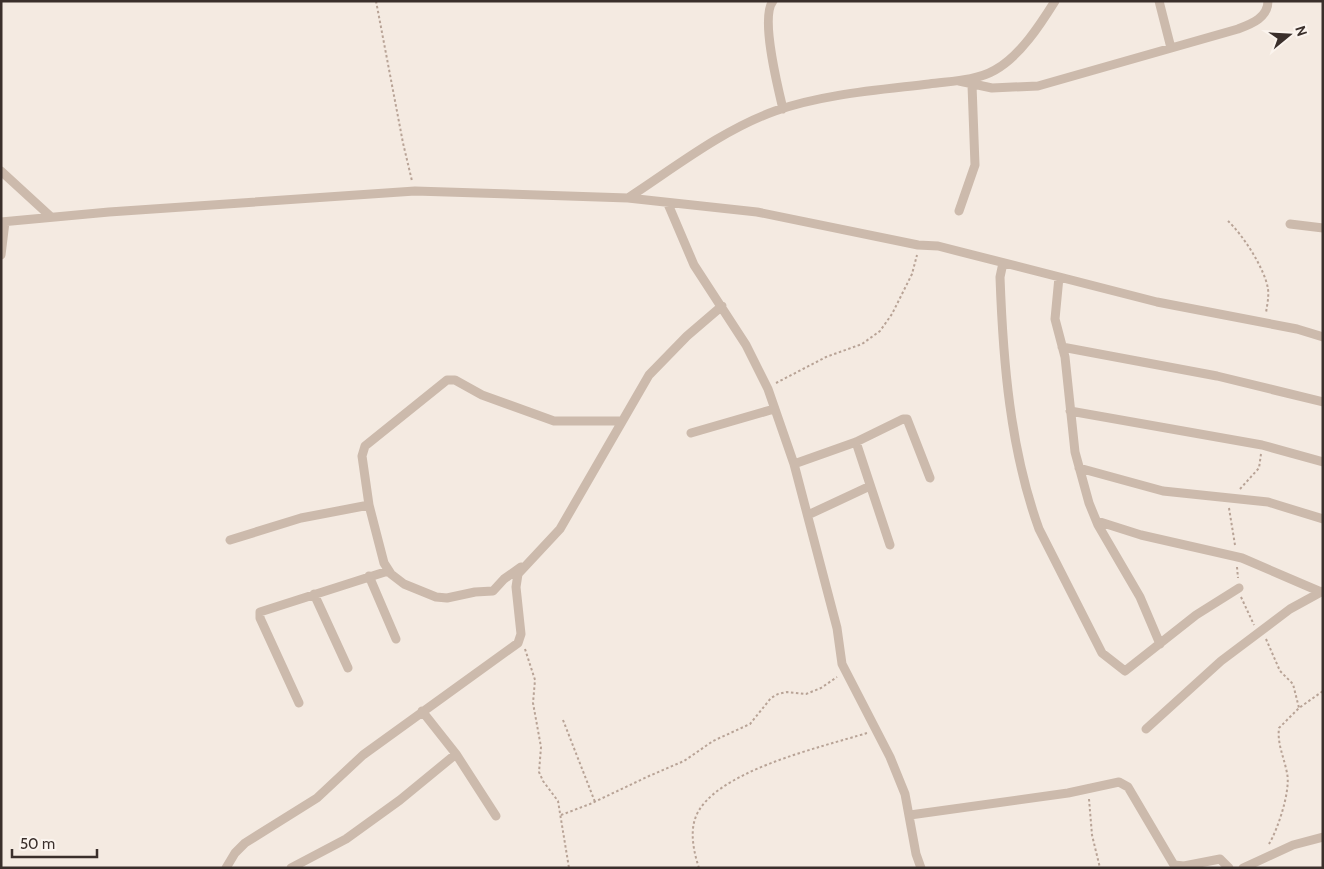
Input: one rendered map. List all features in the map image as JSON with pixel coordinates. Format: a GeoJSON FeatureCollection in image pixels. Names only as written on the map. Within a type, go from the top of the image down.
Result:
{"type":"FeatureCollection","features":[{"type":"Feature","properties":{"kind":"street"},"geometry":{"type":"LineString","coordinates":[[773,1],[768,14],[783,109]]}},
{"type":"Feature","properties":{"kind":"street"},"geometry":{"type":"LineString","coordinates":[[628,198],[721,138],[783,109],[840,97],[959,81],[987,74],[1007,62],[1055,1]]}},
{"type":"Feature","properties":{"kind":"street"},"geometry":{"type":"LineString","coordinates":[[1159,1],[1171,48]]}},
{"type":"Feature","properties":{"kind":"street"},"geometry":{"type":"LineString","coordinates":[[959,81],[992,88],[1038,86],[1255,22],[1265,13],[1268,1]]}},
{"type":"Feature","properties":{"kind":"street"},"geometry":{"type":"LineString","coordinates":[[959,210],[975,164],[972,85]]}},
{"type":"Feature","properties":{"kind":"street"},"geometry":{"type":"LineString","coordinates":[[1,171],[50,216]]}},
{"type":"Feature","properties":{"kind":"street"},"geometry":{"type":"LineString","coordinates":[[1,255],[3,222],[50,216],[415,191],[628,198],[668,204],[757,212],[918,245],[938,246],[1157,302],[1264,322],[1323,337]]}},
{"type":"Feature","properties":{"kind":"street"},"geometry":{"type":"LineString","coordinates":[[668,204],[694,265],[746,345],[768,389],[794,464],[808,515],[837,628],[840,656],[900,778],[910,815],[916,854],[921,868]]}},
{"type":"Feature","properties":{"kind":"street"},"geometry":{"type":"LineString","coordinates":[[1290,224],[1323,228]]}},
{"type":"Feature","properties":{"kind":"street"},"geometry":{"type":"LineString","coordinates":[[1003,263],[1000,277],[1007,382],[1018,455],[1039,529],[1104,655],[1126,671],[1196,614],[1239,588]]}},
{"type":"Feature","properties":{"kind":"street"},"geometry":{"type":"LineString","coordinates":[[1059,277],[1055,318],[1062,347],[1079,468],[1089,503],[1097,521],[1140,597],[1160,644]]}},
{"type":"Feature","properties":{"kind":"street"},"geometry":{"type":"LineString","coordinates":[[622,421],[554,421],[482,396],[455,380],[447,380],[365,446],[362,456],[369,505],[388,571],[395,578],[419,591],[436,597],[447,598],[475,592],[493,592],[504,579],[525,565],[560,529],[645,381],[658,364],[722,306]]}},
{"type":"Feature","properties":{"kind":"street"},"geometry":{"type":"LineString","coordinates":[[1062,347],[1217,376],[1323,402]]}},
{"type":"Feature","properties":{"kind":"street"},"geometry":{"type":"LineString","coordinates":[[692,433],[774,409]]}},
{"type":"Feature","properties":{"kind":"street"},"geometry":{"type":"LineString","coordinates":[[1070,411],[1262,445],[1323,462]]}},
{"type":"Feature","properties":{"kind":"street"},"geometry":{"type":"LineString","coordinates":[[794,464],[856,442],[903,419],[907,419],[930,478]]}},
{"type":"Feature","properties":{"kind":"street"},"geometry":{"type":"LineString","coordinates":[[856,442],[890,545]]}},
{"type":"Feature","properties":{"kind":"street"},"geometry":{"type":"LineString","coordinates":[[1079,468],[1163,491],[1268,502],[1323,519]]}},
{"type":"Feature","properties":{"kind":"street"},"geometry":{"type":"LineString","coordinates":[[808,515],[870,486]]}},
{"type":"Feature","properties":{"kind":"street"},"geometry":{"type":"LineString","coordinates":[[230,540],[301,518],[369,505]]}},
{"type":"Feature","properties":{"kind":"street"},"geometry":{"type":"LineString","coordinates":[[1097,521],[1141,536],[1236,556],[1322,591]]}},
{"type":"Feature","properties":{"kind":"street"},"geometry":{"type":"LineString","coordinates":[[226,868],[235,853],[245,843],[317,798],[348,768],[422,711],[515,646],[521,637],[516,580],[525,565]]}},
{"type":"Feature","properties":{"kind":"street"},"geometry":{"type":"LineString","coordinates":[[299,703],[260,618],[260,612],[388,571]]}},
{"type":"Feature","properties":{"kind":"street"},"geometry":{"type":"LineString","coordinates":[[370,576],[396,639]]}},
{"type":"Feature","properties":{"kind":"street"},"geometry":{"type":"LineString","coordinates":[[1146,729],[1206,673],[1290,610],[1322,591]]}},
{"type":"Feature","properties":{"kind":"street"},"geometry":{"type":"LineString","coordinates":[[314,594],[348,668]]}},
{"type":"Feature","properties":{"kind":"street"},"geometry":{"type":"LineString","coordinates":[[422,711],[456,754],[496,816]]}},
{"type":"Feature","properties":{"kind":"street"},"geometry":{"type":"LineString","coordinates":[[291,868],[346,839],[400,800],[456,754]]}},
{"type":"Feature","properties":{"kind":"street"},"geometry":{"type":"LineString","coordinates":[[910,815],[1089,789],[1121,782],[1128,787],[1174,865],[1184,866],[1220,858],[1230,868]]}},
{"type":"Feature","properties":{"kind":"street"},"geometry":{"type":"LineString","coordinates":[[1243,868],[1293,845],[1323,837]]}},
{"type":"Feature","properties":{"kind":"path"},"geometry":{"type":"LineString","coordinates":[[376,1],[403,143],[415,191]]}},
{"type":"Feature","properties":{"kind":"path"},"geometry":{"type":"LineString","coordinates":[[1228,221],[1243,236],[1268,287],[1269,299],[1264,322]]}},
{"type":"Feature","properties":{"kind":"path"},"geometry":{"type":"LineString","coordinates":[[768,389],[783,378],[810,367],[826,356],[862,344],[880,331],[892,314],[912,274],[916,264],[918,245]]}},
{"type":"Feature","properties":{"kind":"path"},"geometry":{"type":"LineString","coordinates":[[1236,556],[1235,535],[1229,510],[1234,497],[1259,468],[1262,445]]}},
{"type":"Feature","properties":{"kind":"path"},"geometry":{"type":"LineString","coordinates":[[1262,632],[1280,671],[1293,684],[1299,708]]}},
{"type":"Feature","properties":{"kind":"path"},"geometry":{"type":"LineString","coordinates":[[521,637],[535,680],[533,703],[540,747],[539,772],[543,781],[558,801],[569,868]]}},
{"type":"Feature","properties":{"kind":"path"},"geometry":{"type":"LineString","coordinates":[[561,815],[595,802],[684,761],[713,741],[750,724],[771,698],[778,694],[787,692],[806,694],[816,691],[846,671]]}},
{"type":"Feature","properties":{"kind":"path"},"geometry":{"type":"LineString","coordinates":[[1267,848],[1279,825],[1287,788],[1287,771],[1278,742],[1279,728],[1299,708],[1323,691]]}},
{"type":"Feature","properties":{"kind":"path"},"geometry":{"type":"LineString","coordinates":[[563,720],[595,802]]}},
{"type":"Feature","properties":{"kind":"path"},"geometry":{"type":"LineString","coordinates":[[699,868],[692,832],[700,808],[712,793],[741,775],[876,730]]}},
{"type":"Feature","properties":{"kind":"path"},"geometry":{"type":"LineString","coordinates":[[1089,789],[1092,835],[1100,868]]}}]}
